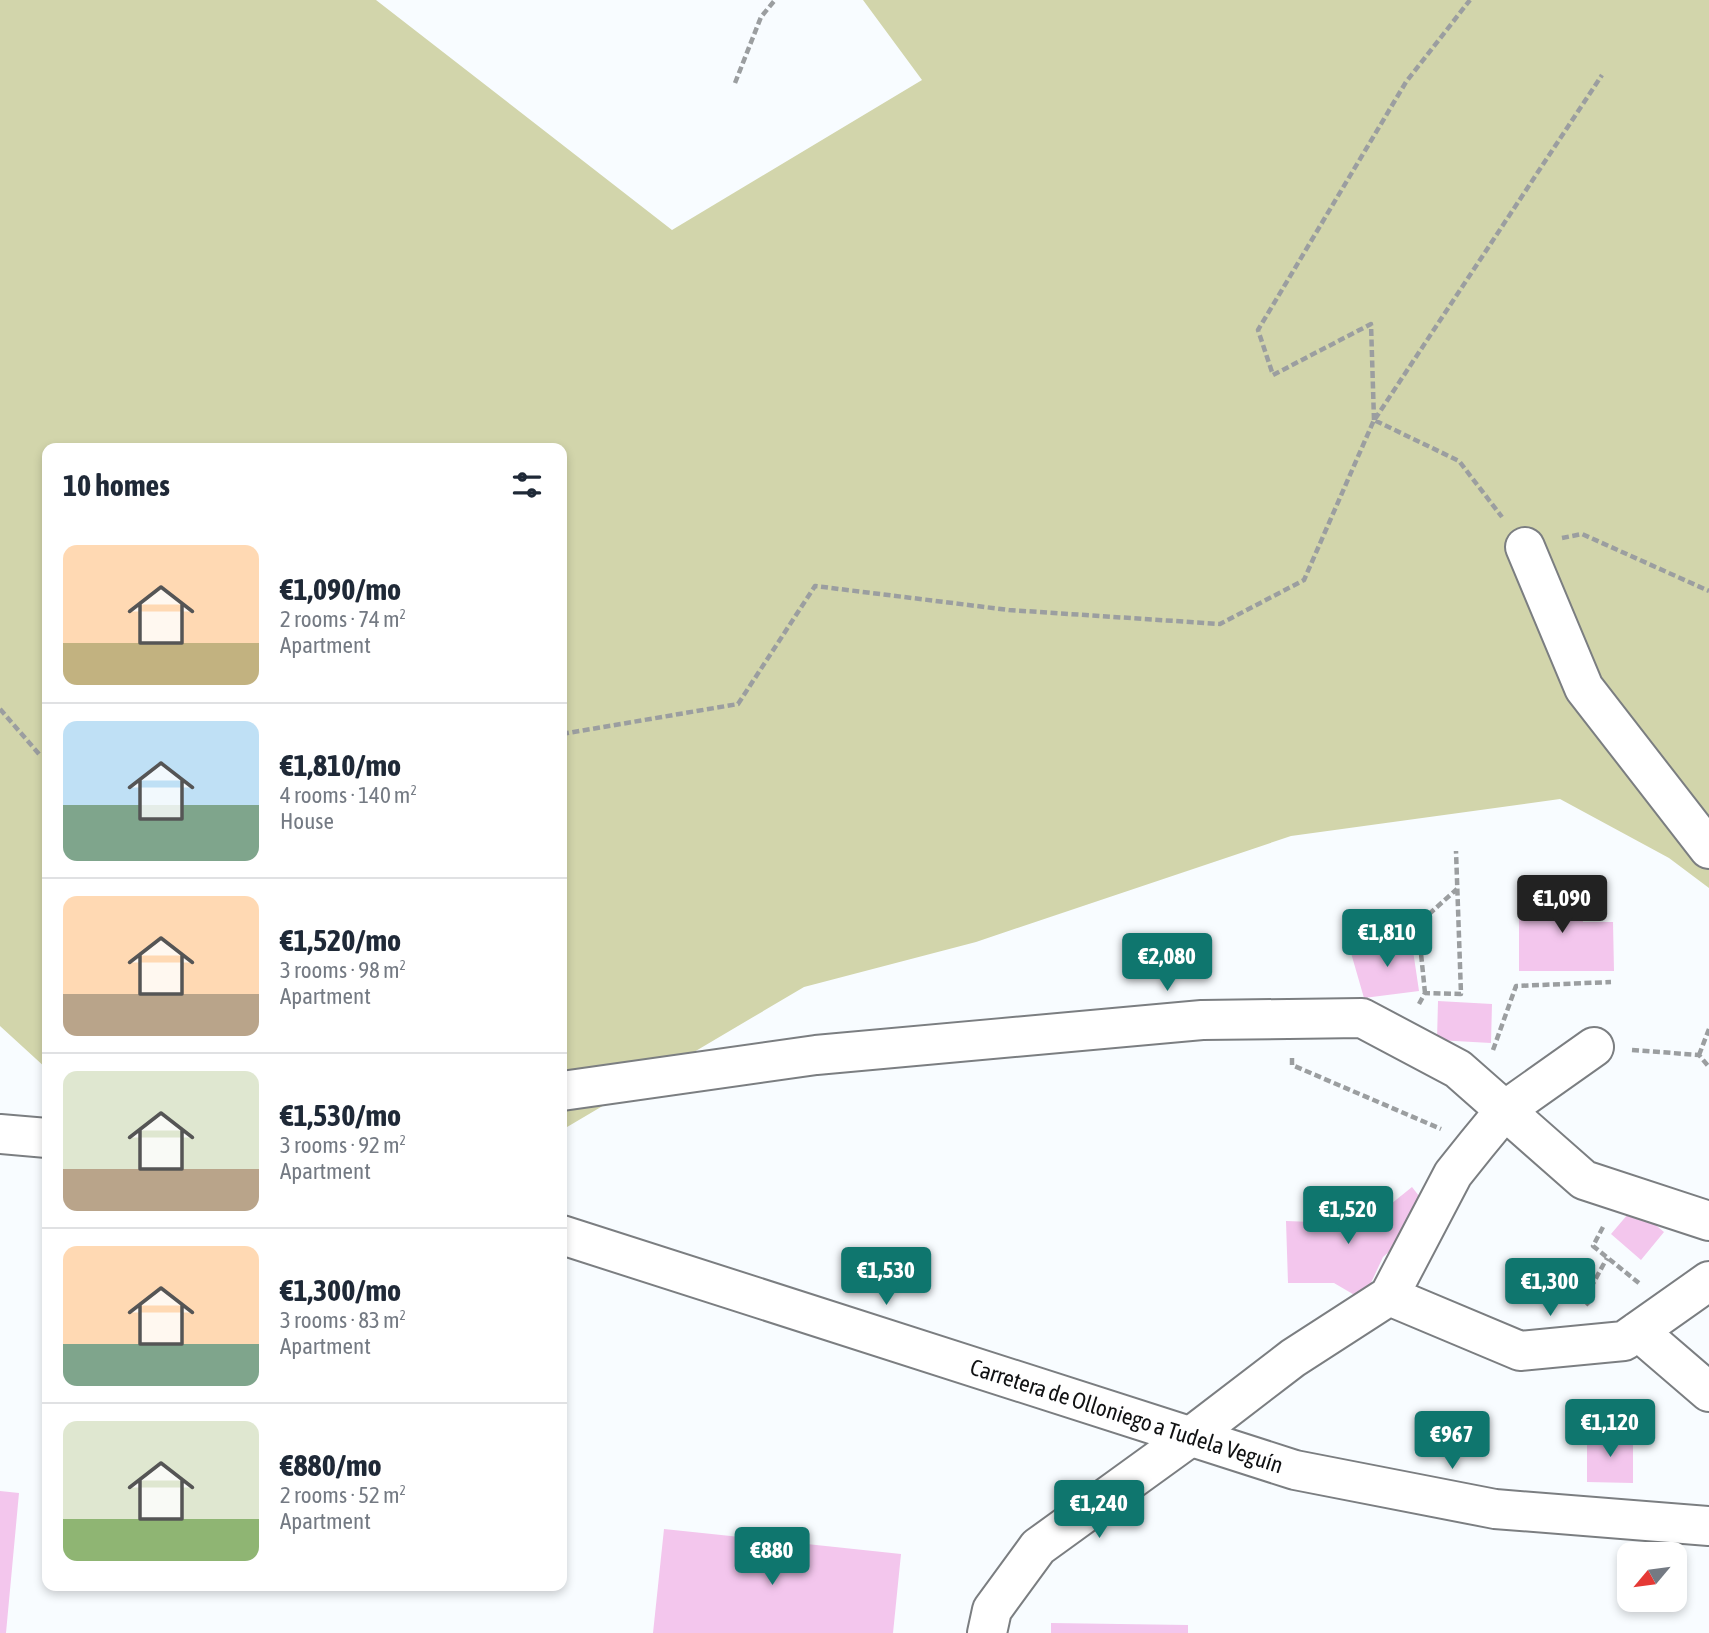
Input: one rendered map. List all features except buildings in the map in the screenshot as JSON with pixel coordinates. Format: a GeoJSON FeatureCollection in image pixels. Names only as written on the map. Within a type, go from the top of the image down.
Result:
{"type":"FeatureCollection","features":[{"type":"Feature","properties":{"kind":"street"},"geometry":{"type":"LineString","coordinates":[[1525,547],[1584,688],[1709,849]]}},
{"type":"Feature","properties":{"kind":"street"},"geometry":{"type":"LineString","coordinates":[[567,1090],[816,1055],[1202,1020],[1362,1018],[1458,1069],[1584,1180],[1709,1221]]}},
{"type":"Feature","properties":{"kind":"street"},"geometry":{"type":"LineString","coordinates":[[987,1633],[992,1611],[1038,1547],[1190,1437],[1293,1358],[1389,1296],[1453,1174],[1477,1144],[1493,1099],[1594,1047]]}},
{"type":"Feature","properties":{"kind":"street"},"geometry":{"type":"LineString","coordinates":[[0,1134],[42,1138]]}},
{"type":"Feature","properties":{"kind":"street","name":"Carretera de Olloniego a Tudela Veguín"},"geometry":{"type":"LineString","coordinates":[[567,1237],[1295,1469],[1495,1510],[1709,1526]]}},
{"type":"Feature","properties":{"kind":"street"},"geometry":{"type":"LineString","coordinates":[[1389,1296],[1520,1351],[1624,1340],[1709,1281]]}},
{"type":"Feature","properties":{"kind":"street"},"geometry":{"type":"LineString","coordinates":[[1638,1331],[1709,1392]]}},
{"type":"Feature","properties":{"kind":"path"},"geometry":{"type":"LineString","coordinates":[[735,83],[761,18],[775,0]]}},
{"type":"Feature","properties":{"kind":"path"},"geometry":{"type":"LineString","coordinates":[[1374,420],[1371,324],[1273,375],[1258,330],[1406,82],[1470,0]]}},
{"type":"Feature","properties":{"kind":"path"},"geometry":{"type":"LineString","coordinates":[[567,733],[738,704],[815,586],[1009,610],[1220,624],[1304,580],[1374,420],[1602,75]]}},
{"type":"Feature","properties":{"kind":"path"},"geometry":{"type":"LineString","coordinates":[[1374,420],[1459,461],[1525,547],[1582,534],[1709,591]]}},
{"type":"Feature","properties":{"kind":"path"},"geometry":{"type":"LineString","coordinates":[[0,709],[39,754],[42,754]]}},
{"type":"Feature","properties":{"kind":"path"},"geometry":{"type":"LineString","coordinates":[[1424,993],[1461,994],[1456,851]]}},
{"type":"Feature","properties":{"kind":"path"},"geometry":{"type":"LineString","coordinates":[[1401,1039],[1424,993],[1418,924],[1457,889]]}},
{"type":"Feature","properties":{"kind":"path"},"geometry":{"type":"LineString","coordinates":[[1493,1099],[1516,986],[1611,982]]}},
{"type":"Feature","properties":{"kind":"path"},"geometry":{"type":"LineString","coordinates":[[1296,1018],[1292,1065],[1477,1144]]}},
{"type":"Feature","properties":{"kind":"path"},"geometry":{"type":"LineString","coordinates":[[1699,1055],[1709,1030]]}},
{"type":"Feature","properties":{"kind":"path"},"geometry":{"type":"LineString","coordinates":[[1594,1047],[1699,1055],[1709,1067]]}},
{"type":"Feature","properties":{"kind":"path"},"geometry":{"type":"LineString","coordinates":[[1622,1193],[1593,1246],[1670,1308]]}},
{"type":"Feature","properties":{"kind":"green space"},"geometry":{"type":"Polygon","coordinates":[[[0,0],[376,0],[672,230],[922,80],[863,0],[1709,0],[1709,888],[1669,858],[1560,799],[1291,836],[976,942],[804,987],[567,1127],[567,443],[42,443],[42,1064],[0,1026],[0,0]]]}}]}
